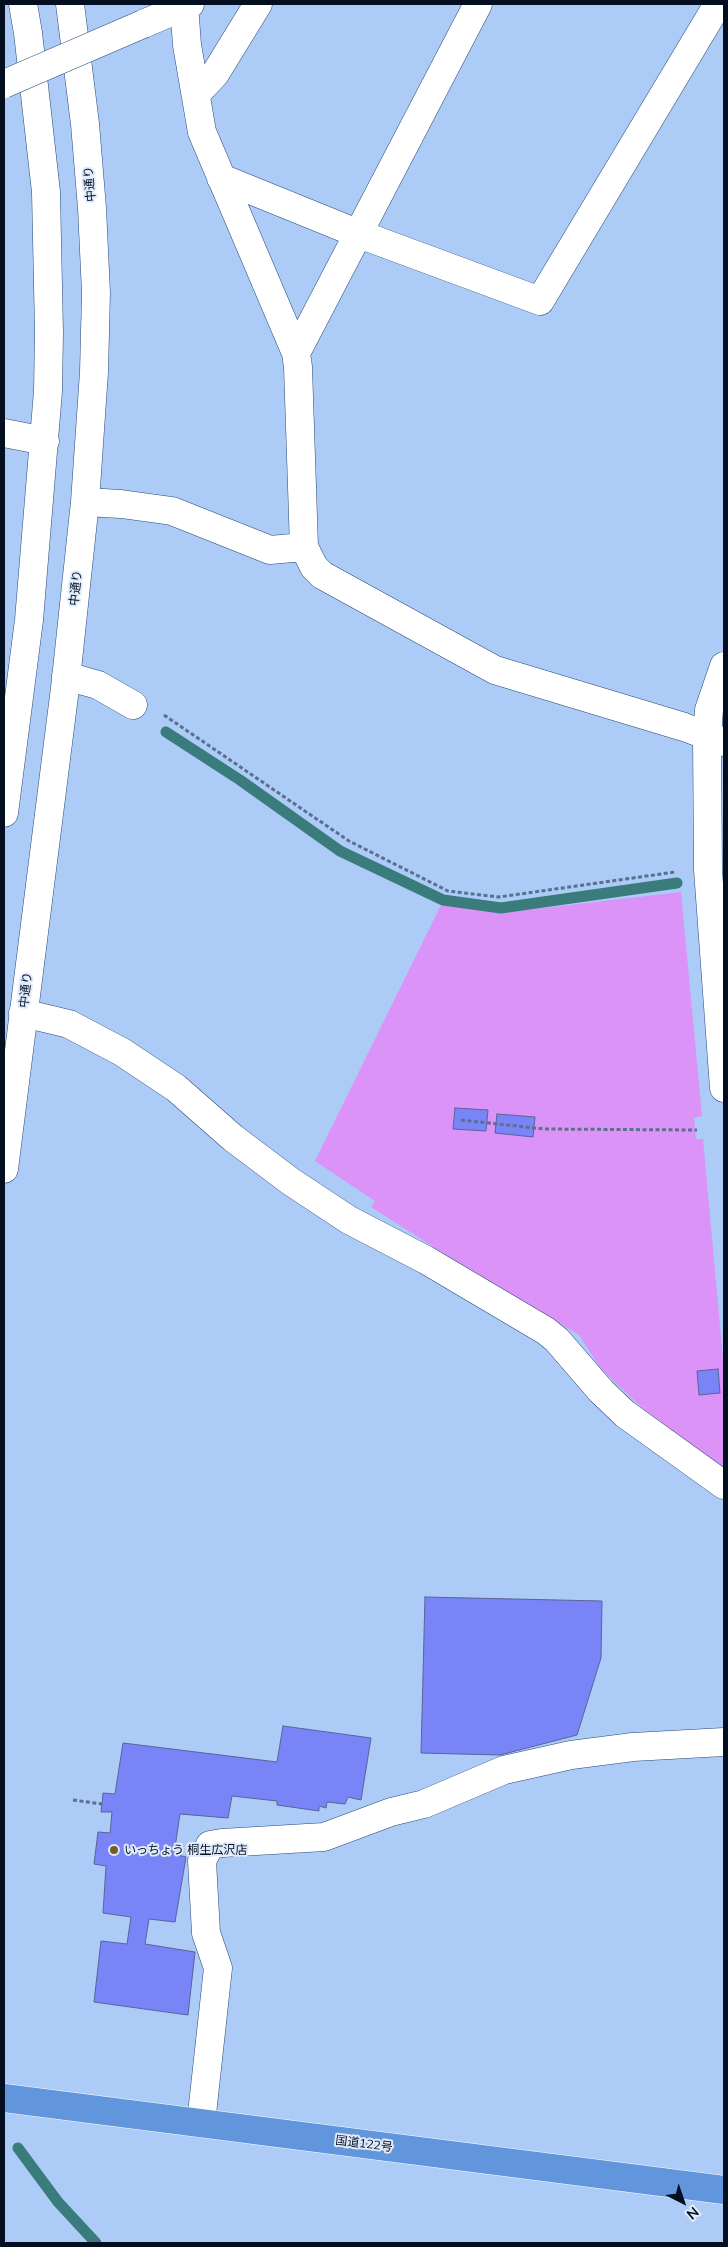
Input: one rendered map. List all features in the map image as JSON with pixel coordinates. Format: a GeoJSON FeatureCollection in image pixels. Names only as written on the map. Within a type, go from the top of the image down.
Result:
{"type":"FeatureCollection","features":[{"type":"Feature","properties":{"kind":"highway","name":"国道122号"},"geometry":{"type":"LineString","coordinates":[[4,2098],[724,2190]]}},
{"type":"Feature","properties":{"kind":"street"},"geometry":{"type":"LineString","coordinates":[[4,812],[29,620],[45,441],[49,332],[46,192],[23,4]]}},
{"type":"Feature","properties":{"kind":"street","name":"中通り"},"geometry":{"type":"LineString","coordinates":[[4,1169],[66,676],[85,502],[94,372],[96,293],[92,208],[85,124],[70,4]]}},
{"type":"Feature","properties":{"kind":"street"},"geometry":{"type":"LineString","coordinates":[[196,94],[215,74],[258,4]]}},
{"type":"Feature","properties":{"kind":"street"},"geometry":{"type":"LineString","coordinates":[[296,353],[478,4]]}},
{"type":"Feature","properties":{"kind":"street"},"geometry":{"type":"LineString","coordinates":[[221,178],[359,234],[540,301],[718,4]]}},
{"type":"Feature","properties":{"kind":"street"},"geometry":{"type":"LineString","coordinates":[[4,84],[186,5],[187,45],[202,132],[296,353],[304,547],[308,558],[322,575],[494,670],[684,727],[716,739]]}},
{"type":"Feature","properties":{"kind":"street"},"geometry":{"type":"LineString","coordinates":[[4,434],[45,441]]}},
{"type":"Feature","properties":{"kind":"street"},"geometry":{"type":"LineString","coordinates":[[85,502],[121,504],[172,511],[270,550],[304,547]]}},
{"type":"Feature","properties":{"kind":"street"},"geometry":{"type":"LineString","coordinates":[[724,666],[709,710],[716,739],[708,870],[724,1088]]}},
{"type":"Feature","properties":{"kind":"street"},"geometry":{"type":"LineString","coordinates":[[66,676],[103,687],[133,705]]}},
{"type":"Feature","properties":{"kind":"street"},"geometry":{"type":"LineString","coordinates":[[23,1012],[69,1024],[122,1052],[176,1088],[233,1138],[305,1191],[349,1220],[426,1260],[546,1331],[557,1340],[601,1391],[625,1414],[724,1485]]}},
{"type":"Feature","properties":{"kind":"street"},"geometry":{"type":"LineString","coordinates":[[201,2123],[218,1968],[206,1934],[202,1861],[210,1845],[324,1837],[391,1812],[424,1804],[504,1770],[571,1755],[634,1747],[724,1742]]}},
{"type":"Feature","properties":{"kind":"path"},"geometry":{"type":"LineString","coordinates":[[133,705],[160,713],[349,841],[448,891],[499,897],[708,870]]}},
{"type":"Feature","properties":{"kind":"path"},"geometry":{"type":"LineString","coordinates":[[461,1120],[544,1129],[697,1130]]}},
{"type":"Feature","properties":{"kind":"path"},"geometry":{"type":"LineString","coordinates":[[73,1800],[102,1804]]}},
{"type":"Feature","properties":{"kind":"shaded area"},"geometry":{"type":"Polygon","coordinates":[[[681,892],[702,1116],[694,1118],[696,1139],[703,1139],[724,1370],[724,1470],[655,1420],[601,1369],[579,1335],[479,1276],[371,1207],[375,1201],[315,1161],[441,905],[501,913],[681,892]]]}},
{"type":"Feature","properties":{"kind":"building"},"geometry":{"type":"Polygon","coordinates":[[[455,1108],[488,1110],[486,1131],[453,1129],[455,1108]]]}},
{"type":"Feature","properties":{"kind":"building"},"geometry":{"type":"Polygon","coordinates":[[[497,1114],[535,1117],[533,1137],[495,1133],[497,1114]]]}},
{"type":"Feature","properties":{"kind":"building"},"geometry":{"type":"Polygon","coordinates":[[[718,1369],[720,1393],[699,1395],[697,1371],[718,1369]]]}},
{"type":"Feature","properties":{"kind":"building"},"geometry":{"type":"Polygon","coordinates":[[[425,1597],[602,1601],[601,1658],[577,1735],[500,1755],[421,1753],[425,1597]]]}},
{"type":"Feature","properties":{"kind":"building"},"geometry":{"type":"Polygon","coordinates":[[[283,1726],[371,1738],[361,1800],[348,1797],[345,1804],[327,1802],[326,1808],[319,1806],[319,1811],[277,1805],[277,1801],[232,1796],[228,1818],[180,1814],[174,1854],[186,1857],[175,1922],[149,1919],[145,1944],[195,1952],[188,2015],[94,2002],[101,1941],[127,1944],[131,1917],[103,1913],[106,1866],[94,1864],[98,1832],[110,1833],[112,1812],[101,1812],[103,1793],[115,1794],[123,1743],[277,1762],[283,1726]]]}},
{"type":"Feature","properties":{"kind":"waterway"},"geometry":{"type":"LineString","coordinates":[[166,732],[240,780],[340,851],[443,900],[501,908],[677,883]]}},
{"type":"Feature","properties":{"kind":"waterway"},"geometry":{"type":"LineString","coordinates":[[18,2148],[58,2202],[96,2243]]}},
{"type":"Feature","properties":{"kind":"place","name":"いっちょう 桐生広沢店"},"geometry":{"type":"Point","coordinates":[114,1850]}}]}
